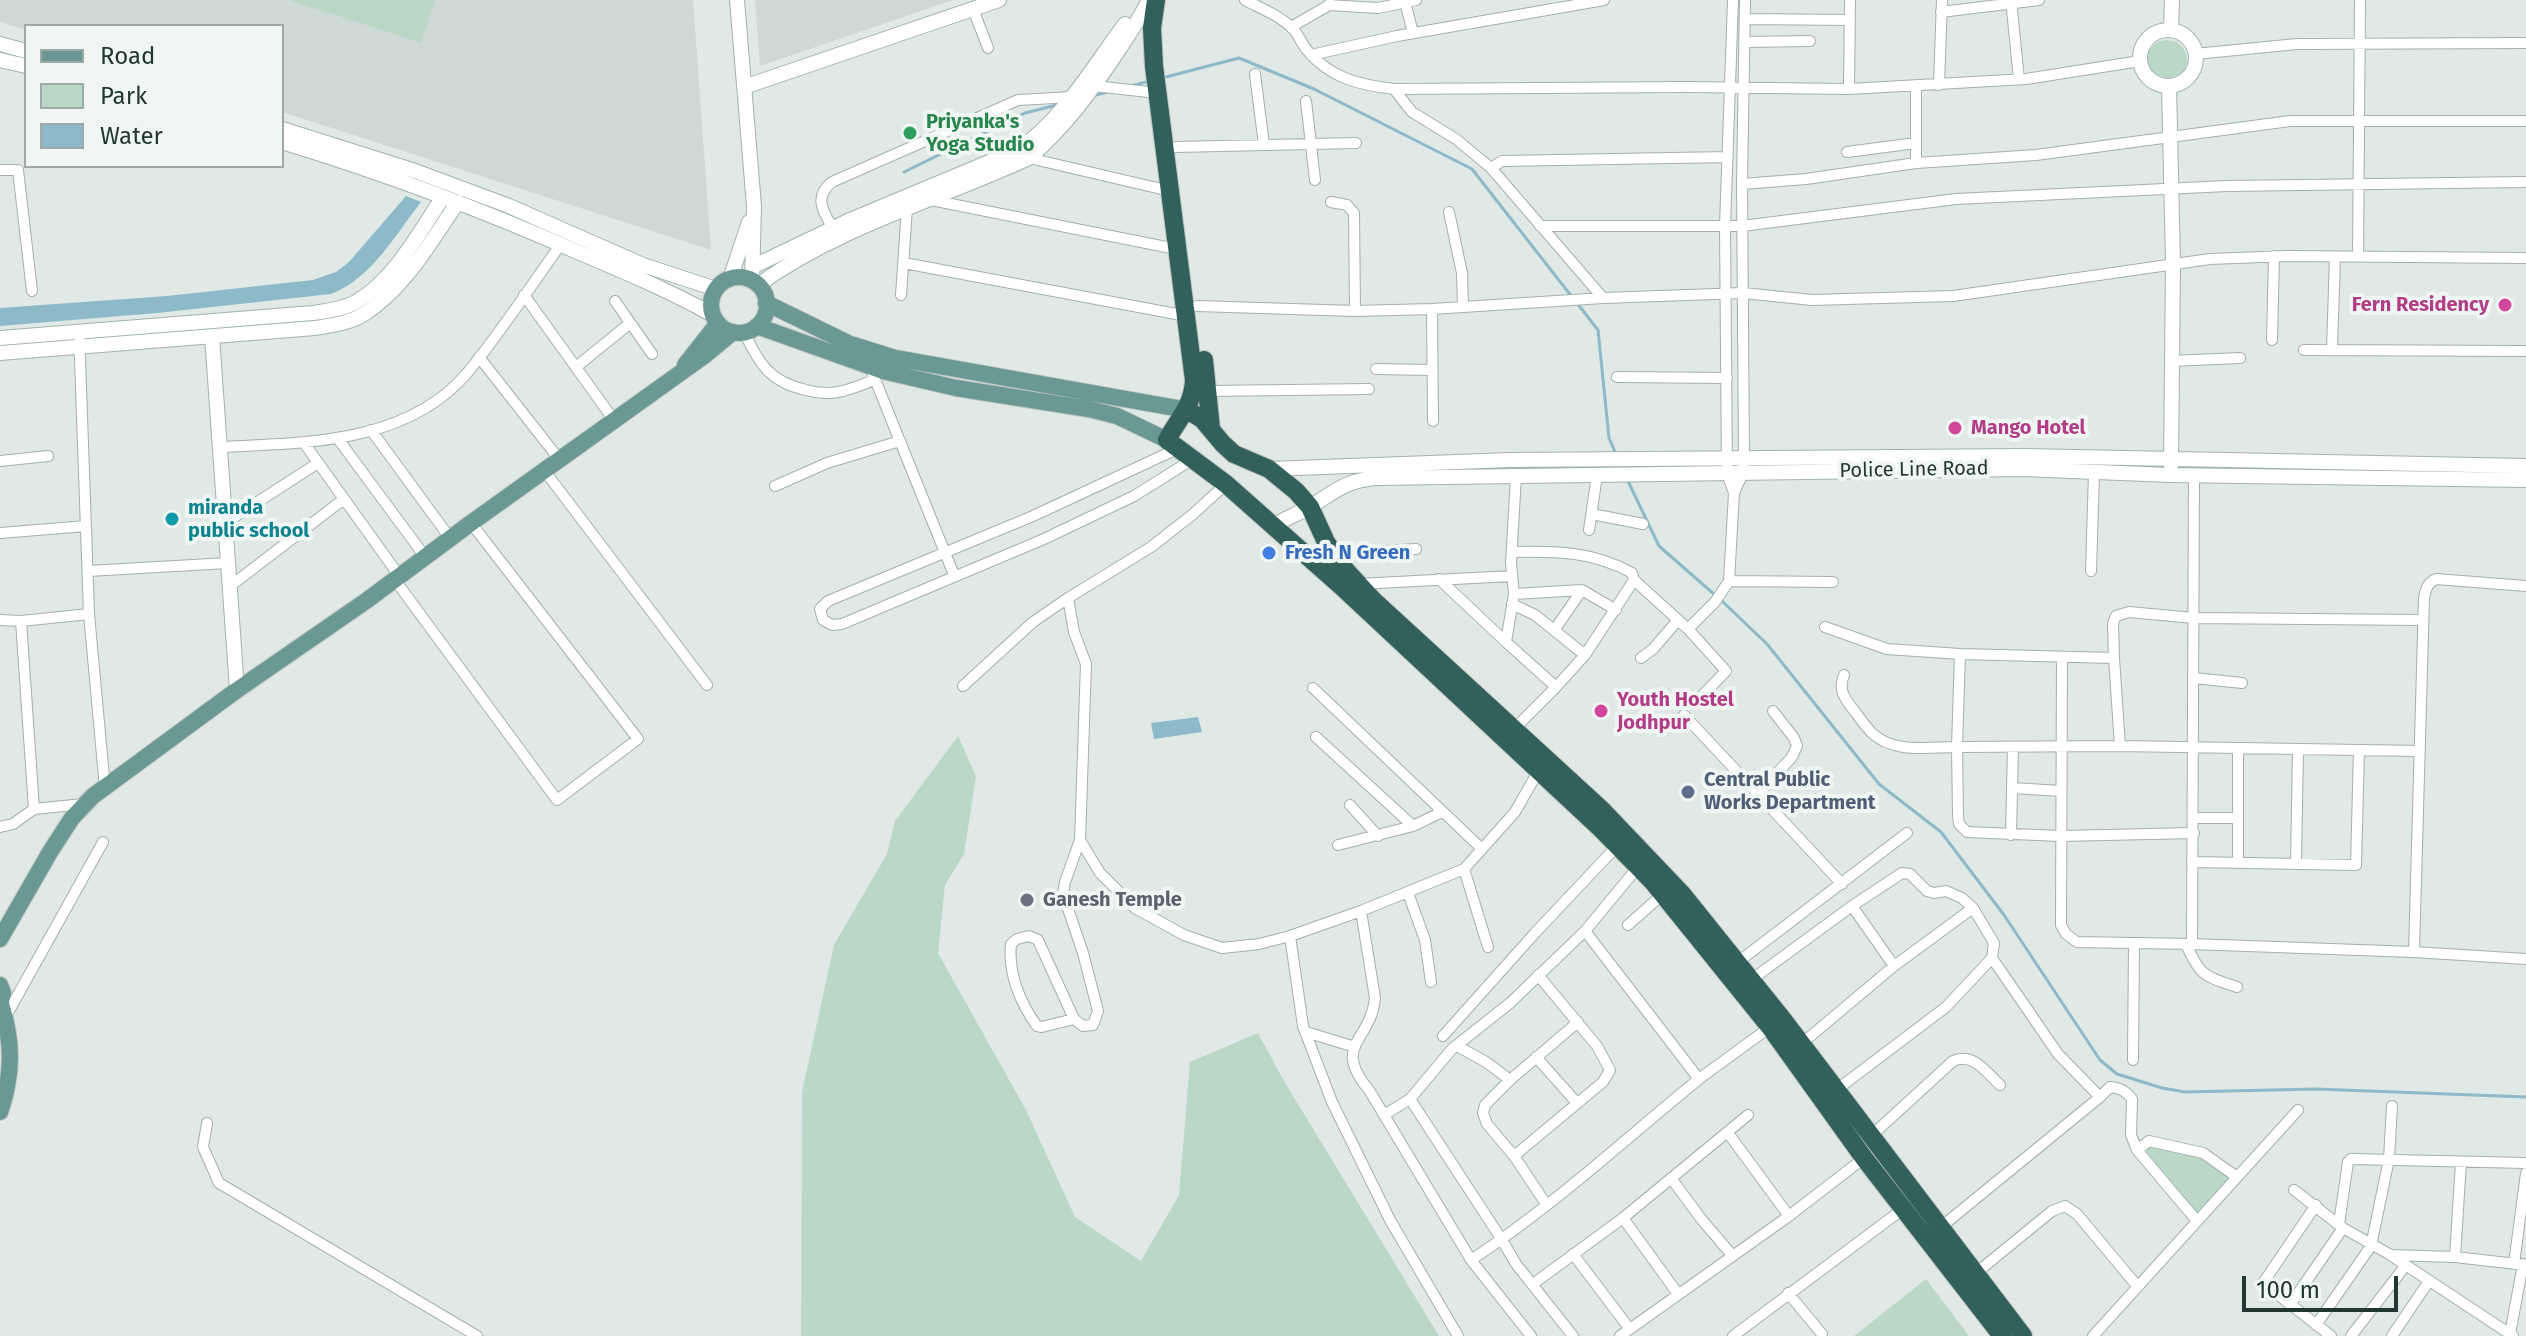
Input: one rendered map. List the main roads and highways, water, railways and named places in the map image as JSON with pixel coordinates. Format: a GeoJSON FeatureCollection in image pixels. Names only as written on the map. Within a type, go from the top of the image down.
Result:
{"type":"FeatureCollection","features":[{"type":"Feature","properties":{"kind":"highway"},"geometry":{"type":"LineString","coordinates":[[1156,0],[1152,45],[1176,249],[1208,391],[1211,429]]}},
{"type":"Feature","properties":{"kind":"highway"},"geometry":{"type":"LineString","coordinates":[[1162,0],[1162,45],[1192,311],[1194,390],[1180,449],[1274,525],[1543,765],[1602,810],[1646,856],[1738,962],[2023,1336]]}},
{"type":"Feature","properties":{"kind":"highway"},"geometry":{"type":"LineString","coordinates":[[1187,410],[1202,419],[1234,454],[1269,469],[1296,491],[1310,507],[1326,542],[1358,584],[1514,729],[1543,765],[1663,894],[1770,1027],[1864,1158],[2002,1336]]}},
{"type":"Feature","properties":{"kind":"main road"},"geometry":{"type":"LineString","coordinates":[[0,939],[50,852],[83,804],[237,690],[426,558],[613,419],[763,319],[766,303],[755,277],[737,277],[723,284],[711,306],[715,319]]}},
{"type":"Feature","properties":{"kind":"main road"},"geometry":{"type":"LineString","coordinates":[[766,303],[850,344],[895,358],[1187,410]]}},
{"type":"Feature","properties":{"kind":"main road"},"geometry":{"type":"LineString","coordinates":[[715,319],[872,374],[1117,416],[1180,449]]}},
{"type":"Feature","properties":{"kind":"main road"},"geometry":{"type":"LineString","coordinates":[[680,373],[715,319]]}},
{"type":"Feature","properties":{"kind":"main road"},"geometry":{"type":"LineString","coordinates":[[0,985],[2,1009],[11,1044],[11,1063],[0,1112]]}},
{"type":"Feature","properties":{"kind":"water"},"geometry":{"type":"Polygon","coordinates":[[[406,196],[421,202],[392,241],[358,278],[331,294],[0,326],[0,308],[167,296],[313,280],[336,272],[349,262],[406,196]]]}},
{"type":"Feature","properties":{"kind":"water"},"geometry":{"type":"Polygon","coordinates":[[[1198,717],[1202,732],[1154,739],[1151,723],[1198,717]]]}},
{"type":"Feature","properties":{"kind":"waterway"},"geometry":{"type":"LineString","coordinates":[[1162,78],[1239,58],[1314,89],[1472,169],[1572,297]]}},
{"type":"Feature","properties":{"kind":"waterway"},"geometry":{"type":"LineString","coordinates":[[1131,86],[1150,81]]}},
{"type":"Feature","properties":{"kind":"waterway"},"geometry":{"type":"LineString","coordinates":[[1092,96],[1108,92]]}},
{"type":"Feature","properties":{"kind":"waterway"},"geometry":{"type":"LineString","coordinates":[[904,172],[1025,113],[1057,105]]}},
{"type":"Feature","properties":{"kind":"waterway"},"geometry":{"type":"LineString","coordinates":[[1577,303],[1598,330],[1609,438],[1616,454]]}},
{"type":"Feature","properties":{"kind":"waterway"},"geometry":{"type":"LineString","coordinates":[[1627,479],[1659,546],[1715,595]]}},
{"type":"Feature","properties":{"kind":"waterway"},"geometry":{"type":"LineString","coordinates":[[1721,600],[1767,644],[1879,784],[1941,832],[2004,915],[2100,1060],[2117,1074],[2185,1092],[2316,1089],[2526,1097]]}},
{"type":"Feature","properties":{"kind":"place","name":"Priyanka's Yoga Studio"},"geometry":{"type":"Point","coordinates":[910,133]}},
{"type":"Feature","properties":{"kind":"place","name":"Fern Residency"},"geometry":{"type":"Point","coordinates":[2505,305]}},
{"type":"Feature","properties":{"kind":"place","name":"Mango Hotel"},"geometry":{"type":"Point","coordinates":[1955,428]}},
{"type":"Feature","properties":{"kind":"place","name":"miranda public school"},"geometry":{"type":"Point","coordinates":[172,519]}},
{"type":"Feature","properties":{"kind":"place","name":"Fresh N Green"},"geometry":{"type":"Point","coordinates":[1269,553]}},
{"type":"Feature","properties":{"kind":"place","name":"Youth Hostel Jodhpur"},"geometry":{"type":"Point","coordinates":[1601,711]}},
{"type":"Feature","properties":{"kind":"place","name":"Central Public Works Department"},"geometry":{"type":"Point","coordinates":[1688,792]}},
{"type":"Feature","properties":{"kind":"place","name":"Ganesh Temple"},"geometry":{"type":"Point","coordinates":[1027,900]}}]}
